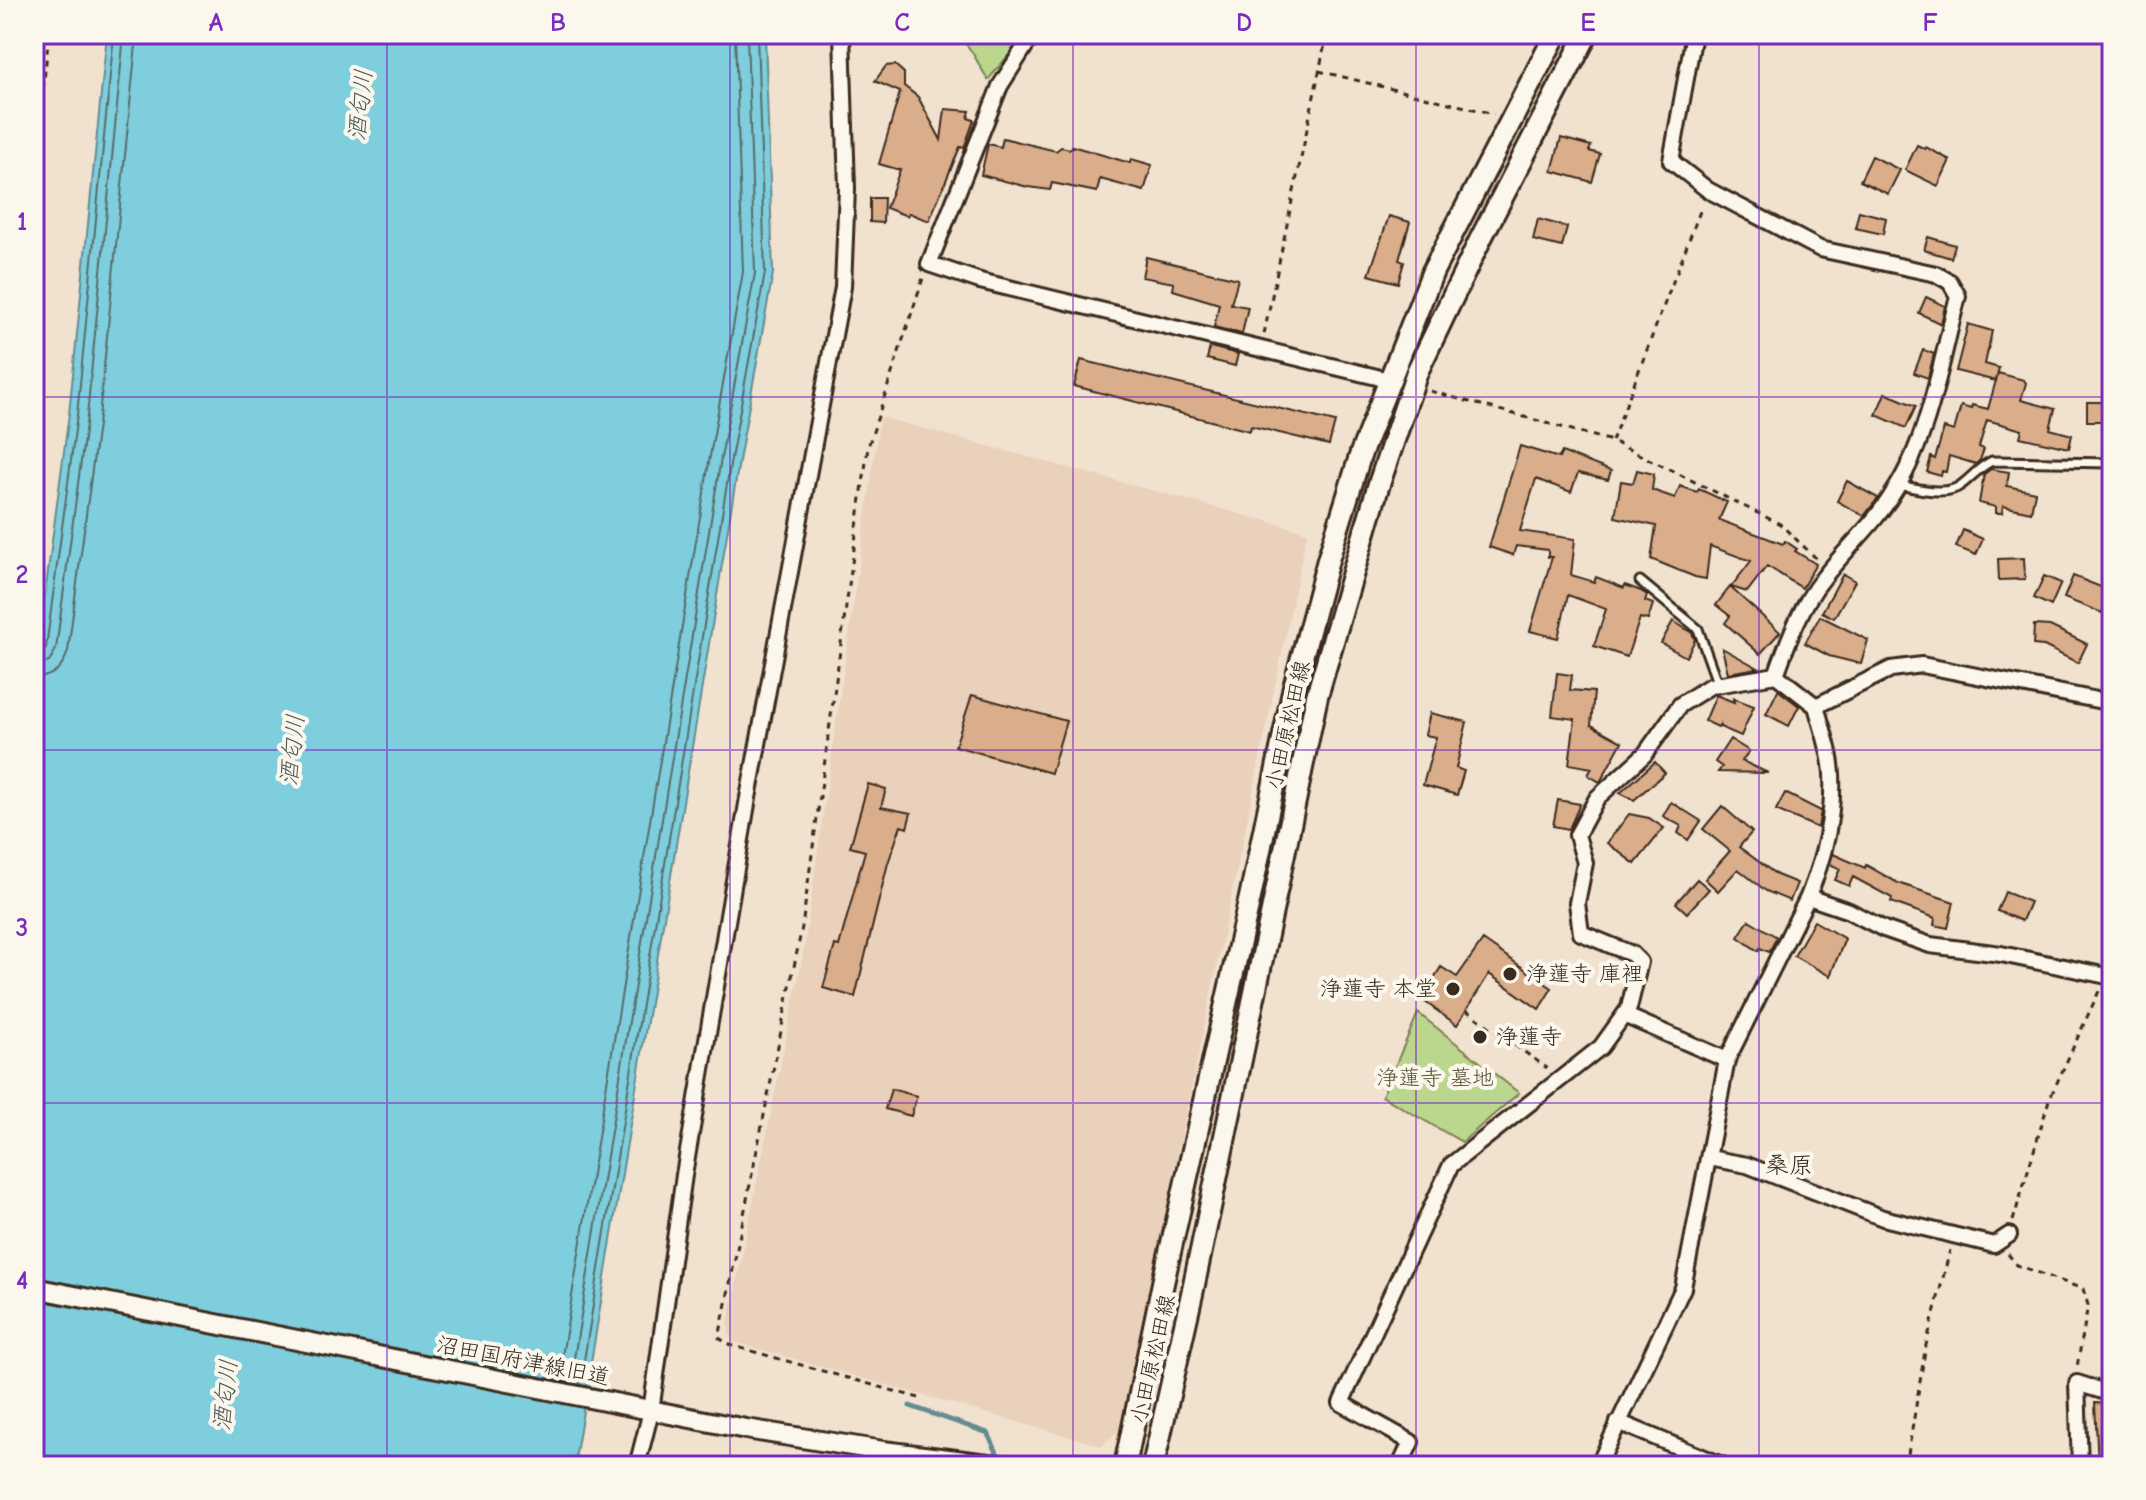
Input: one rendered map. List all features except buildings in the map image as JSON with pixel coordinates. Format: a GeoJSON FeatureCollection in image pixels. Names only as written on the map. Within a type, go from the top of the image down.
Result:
{"type":"FeatureCollection","features":[{"type":"Feature","properties":{"kind":"main road","name":"小田原松田線"},"geometry":{"type":"LineString","coordinates":[[1125,1466],[1294,687],[1328,560],[1361,453],[1433,271],[1556,34]]}},
{"type":"Feature","properties":{"kind":"main road","name":"小田原松田線"},"geometry":{"type":"LineString","coordinates":[[1153,1466],[1196,1278],[1317,696],[1378,487],[1412,386],[1449,301],[1587,34]]}},
{"type":"Feature","properties":{"kind":"street"},"geometry":{"type":"LineString","coordinates":[[1033,34],[1000,86],[929,264],[980,281],[1389,380]]}},
{"type":"Feature","properties":{"kind":"street"},"geometry":{"type":"LineString","coordinates":[[1694,34],[1671,161],[1708,190],[1820,249],[1936,274],[1950,282],[1958,296],[1922,429],[1898,485],[1869,529],[1830,570],[1792,630],[1776,675]]}},
{"type":"Feature","properties":{"kind":"street"},"geometry":{"type":"LineString","coordinates":[[637,1466],[651,1411],[689,1143],[748,798],[843,287],[847,188],[841,37]]}},
{"type":"Feature","properties":{"kind":"street"},"geometry":{"type":"LineString","coordinates":[[1816,706],[1891,669],[1922,665],[2112,703]]}},
{"type":"Feature","properties":{"kind":"street"},"geometry":{"type":"LineString","coordinates":[[1400,1466],[1411,1442],[1341,1403],[1451,1165],[1601,1047],[1629,1008],[1640,962],[1632,954],[1581,933],[1577,903],[1585,863],[1577,835],[1597,798],[1645,754],[1680,705],[1710,686],[1776,675],[1816,706],[1832,771],[1831,822],[1824,858],[1808,897],[1727,1060],[1683,1288],[1598,1466]]}},
{"type":"Feature","properties":{"kind":"street"},"geometry":{"type":"LineString","coordinates":[[1808,897],[1930,945],[2001,954],[2110,975]]}},
{"type":"Feature","properties":{"kind":"street"},"geometry":{"type":"LineString","coordinates":[[1624,1015],[1727,1060]]}},
{"type":"Feature","properties":{"kind":"street"},"geometry":{"type":"LineString","coordinates":[[1709,1158],[1747,1165],[1883,1218],[1994,1245],[2009,1235]]}},
{"type":"Feature","properties":{"kind":"street","name":"沼田国府津線旧道"},"geometry":{"type":"LineString","coordinates":[[34,1288],[613,1404],[883,1451],[998,1466]]}},
{"type":"Feature","properties":{"kind":"street"},"geometry":{"type":"LineString","coordinates":[[2080,1466],[2077,1383],[2112,1394]]}},
{"type":"Feature","properties":{"kind":"street"},"geometry":{"type":"LineString","coordinates":[[1618,1422],[1724,1466]]}},
{"type":"Feature","properties":{"kind":"lane"},"geometry":{"type":"LineString","coordinates":[[1898,485],[1946,491],[1959,488],[1981,466],[1992,461],[2112,463]]}},
{"type":"Feature","properties":{"kind":"lane"},"geometry":{"type":"LineString","coordinates":[[1640,581],[1698,629],[1718,685]]}},
{"type":"Feature","properties":{"kind":"path"},"geometry":{"type":"LineString","coordinates":[[34,172],[49,34]]}},
{"type":"Feature","properties":{"kind":"path"},"geometry":{"type":"LineString","coordinates":[[1262,349],[1266,315],[1327,34]]}},
{"type":"Feature","properties":{"kind":"path"},"geometry":{"type":"LineString","coordinates":[[1319,71],[1512,118]]}},
{"type":"Feature","properties":{"kind":"path"},"geometry":{"type":"LineString","coordinates":[[1612,441],[1708,190]]}},
{"type":"Feature","properties":{"kind":"path"},"geometry":{"type":"LineString","coordinates":[[919,1398],[730,1345],[719,1338],[802,927],[868,447],[929,264]]}},
{"type":"Feature","properties":{"kind":"path"},"geometry":{"type":"LineString","coordinates":[[1412,386],[1612,441],[1780,524],[1830,570]]}},
{"type":"Feature","properties":{"kind":"path"},"geometry":{"type":"LineString","coordinates":[[2077,1383],[2077,1365],[2088,1305],[2083,1289],[2017,1265],[2004,1250],[2049,1100],[2110,975]]}},
{"type":"Feature","properties":{"kind":"path"},"geometry":{"type":"LineString","coordinates":[[1466,1010],[1561,1078]]}},
{"type":"Feature","properties":{"kind":"path"},"geometry":{"type":"LineString","coordinates":[[1906,1466],[1926,1345],[1954,1235]]}},
{"type":"Feature","properties":{"kind":"shaded area"},"geometry":{"type":"Polygon","coordinates":[[[880,417],[1307,532],[1121,1427],[1102,1446],[731,1341],[728,1324],[803,955],[880,417]]]}},
{"type":"Feature","properties":{"kind":"green space"},"geometry":{"type":"Polygon","coordinates":[[[958,34],[1026,34],[988,80],[958,34]]]}},
{"type":"Feature","properties":{"kind":"green space","name":"浄蓮寺 墓地"},"geometry":{"type":"Polygon","coordinates":[[[1418,1013],[1519,1093],[1462,1142],[1382,1096],[1418,1013]]]}},
{"type":"Feature","properties":{"kind":"water","name":"酒匂川"},"geometry":{"type":"Polygon","coordinates":[[[107,34],[765,34],[773,273],[739,461],[574,1466],[34,1466],[34,676],[69,414],[107,34]]]}},
{"type":"Feature","properties":{"kind":"waterway"},"geometry":{"type":"LineString","coordinates":[[910,1406],[988,1433],[1000,1459]]}},
{"type":"Feature","properties":{"kind":"place","name":"浄蓮寺 庫裡"},"geometry":{"type":"Point","coordinates":[1510,974]}},
{"type":"Feature","properties":{"kind":"place","name":"浄蓮寺 本堂"},"geometry":{"type":"Point","coordinates":[1453,989]}},
{"type":"Feature","properties":{"kind":"place","name":"浄蓮寺"},"geometry":{"type":"Point","coordinates":[1480,1037]}},
{"type":"Feature","properties":{"kind":"district","name":"桑原"},"geometry":{"type":"Point","coordinates":[1789,1165]}}]}
